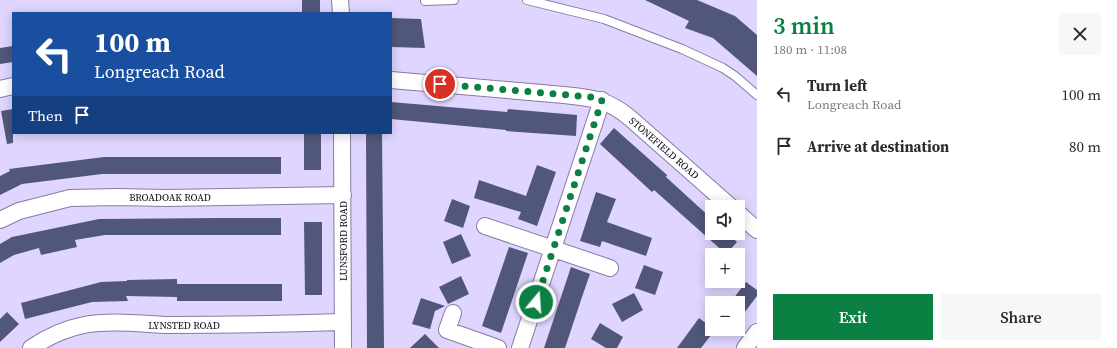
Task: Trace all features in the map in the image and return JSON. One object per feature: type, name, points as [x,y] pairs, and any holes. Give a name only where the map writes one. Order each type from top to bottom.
[{"type":"street","points":[[340,0],[341,12]]},
{"type":"street","points":[[392,80],[596,99],[553,248],[520,348]]},
{"type":"street","points":[[0,89],[12,86]]},
{"type":"street","name":"STONEFIELD ROAD","points":[[596,99],[610,104],[626,114],[723,200]]},
{"type":"street","name":"LUNSFORD ROAD","points":[[342,134],[343,348]]},
{"type":"street","name":"BROADOAK ROAD","points":[[0,220],[19,211],[70,198],[343,195]]},
{"type":"street","points":[[745,219],[757,230]]},
{"type":"street","points":[[485,226],[610,268]]},
{"type":"street","points":[[453,313],[447,330],[498,348]]},
{"type":"street","name":"LYNSTED ROAD","points":[[31,348],[44,339],[62,331],[92,324],[267,325],[343,322]]},
{"type":"street","points":[[745,348],[757,332]]},
{"type":"lane","points":[[425,0],[425,2],[454,0]]},
{"type":"lane","points":[[527,0],[604,19],[675,46],[723,68],[757,95]]},
{"type":"building","points":[[302,0],[320,0],[320,12],[302,12]]},
{"type":"building","points":[[645,0],[697,0],[735,16],[757,35],[757,76],[713,38],[685,28],[689,21]]},
{"type":"building","points":[[392,18],[421,19],[425,48],[392,47]]},
{"type":"building","points":[[12,46],[12,62],[0,64],[0,48]]},
{"type":"building","points":[[392,102],[507,112],[508,109],[577,115],[576,136],[392,119]]},
{"type":"building","points":[[12,109],[13,143],[7,144],[1,111]]},
{"type":"building","points":[[614,128],[667,175],[666,177],[705,213],[705,235],[654,190],[652,192],[600,144]]},
{"type":"building","points":[[304,134],[321,134],[321,170],[304,170]]},
{"type":"building","points":[[366,134],[382,134],[384,348],[367,348]]},
{"type":"building","points":[[104,157],[281,157],[281,174],[102,174],[22,184],[0,195],[0,176],[10,171],[9,169]]},
{"type":"building","points":[[537,165],[556,172],[537,226],[518,219],[521,212],[474,198],[479,180],[526,196]]},
{"type":"building","points":[[596,192],[616,199],[607,222],[652,238],[646,256],[602,241],[600,247],[580,241]]},
{"type":"building","points":[[452,199],[470,206],[463,228],[444,221]]},
{"type":"building","points":[[281,218],[281,235],[105,235],[75,240],[77,247],[41,255],[39,248],[14,255],[0,263],[0,244],[12,237],[99,219]]},
{"type":"building","points":[[304,222],[322,222],[322,295],[305,295]]},
{"type":"building","points":[[461,234],[471,256],[452,264],[443,242]]},
{"type":"building","points":[[710,240],[735,240],[737,242],[732,248],[719,248]]},
{"type":"building","points":[[509,247],[528,253],[501,333],[482,326]]},
{"type":"building","points":[[644,265],[663,272],[655,295],[635,288]]},
{"type":"building","points":[[571,267],[590,274],[565,348],[544,348]]},
{"type":"building","points":[[461,276],[469,294],[448,304],[439,287]]},
{"type":"building","points":[[177,279],[177,284],[282,284],[282,301],[177,301],[177,297],[126,296],[128,301],[92,302],[25,319],[21,303],[101,282]]},
{"type":"building","points":[[746,282],[757,290],[757,296],[745,312],[745,296],[735,296],[741,288],[745,288]]},
{"type":"building","points":[[634,293],[643,310],[622,322],[612,304]]},
{"type":"building","points":[[421,298],[445,306],[435,311],[430,329],[412,324]]},
{"type":"building","points":[[7,312],[19,324],[0,342],[0,319]]},
{"type":"building","points":[[699,318],[705,322],[705,336],[710,336],[701,348],[677,348]]},
{"type":"building","points":[[600,323],[623,337],[617,348],[606,348],[591,339]]},
{"type":"building","points":[[425,334],[439,348],[410,348]]},
{"type":"route","points":[[440,84],[591,97],[602,100],[536,302]]}]
